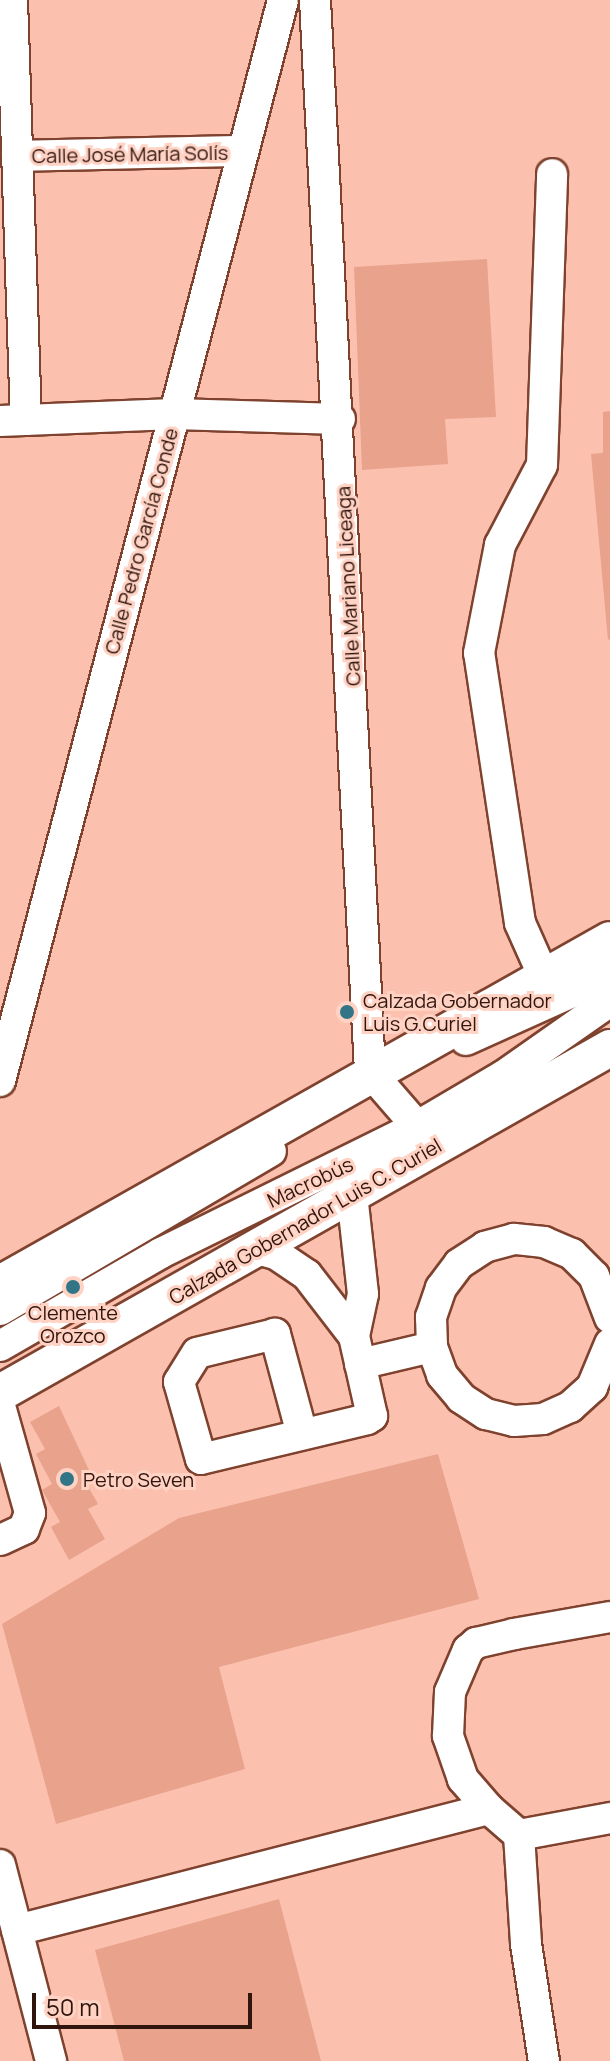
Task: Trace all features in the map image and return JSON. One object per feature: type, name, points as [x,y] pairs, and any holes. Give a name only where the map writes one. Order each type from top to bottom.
[{"type":"main road","points":[[0,1284],[377,1079],[610,940]]},
{"type":"main road","name":"Calzada Gobernador Luis C. Curiel","points":[[0,1393],[352,1194],[427,1136],[610,1048]]},
{"type":"street","points":[[12,0],[6,37],[17,156],[10,242],[13,420],[174,414],[340,419]]},
{"type":"street","name":"Calle Pedro García Conde","points":[[0,1081],[9,1014],[174,414],[283,0]]},
{"type":"street","name":"Calle Mariano Liceaga","points":[[315,0],[377,1079]]},
{"type":"street","name":"Calle José María Solís","points":[[17,156],[243,151]]},
{"type":"street","points":[[544,977],[520,923],[479,653],[500,545],[542,465],[552,174]]},
{"type":"street","name":"Macrobús","points":[[0,1310],[377,1079],[610,975]]},
{"type":"street","name":"Macrobús","points":[[0,1346],[161,1253],[427,1136],[503,1076],[610,1001]]},
{"type":"street","points":[[377,1079],[427,1136]]},
{"type":"street","points":[[302,1434],[275,1334],[193,1356],[179,1382],[199,1457],[302,1434],[372,1416],[357,1350],[363,1294],[352,1194]]},
{"type":"street","points":[[610,1318],[594,1276],[572,1254],[544,1242],[514,1239],[485,1247],[459,1264],[441,1288],[431,1317],[432,1347],[442,1375],[461,1398],[486,1414],[514,1421],[543,1419],[570,1407],[592,1387],[610,1344]]},
{"type":"street","points":[[257,1249],[276,1254],[307,1275],[357,1350]]},
{"type":"street","points":[[357,1350],[432,1347]]},
{"type":"street","points":[[0,1406],[30,1513],[24,1529],[0,1540]]},
{"type":"street","points":[[544,2061],[526,1944],[519,1835],[489,1809],[463,1779],[448,1736],[450,1692],[468,1650],[476,1643],[610,1617]]},
{"type":"street","points":[[17,1930],[489,1809]]},
{"type":"street","points":[[519,1835],[610,1818]]},
{"type":"street","points":[[0,1865],[51,2061]]},
{"type":"building","points":[[487,259],[496,417],[445,419],[448,464],[362,470],[354,267]]},
{"type":"building","points":[[610,411],[608,640],[591,454],[603,453],[603,412]]},
{"type":"building","name":"Petro Seven","points":[[59,1406],[89,1470],[81,1474],[98,1504],[88,1509],[105,1539],[69,1560],[51,1527],[60,1522],[42,1490],[52,1484],[36,1454],[45,1449],[30,1422]]},
{"type":"building","points":[[438,1454],[479,1599],[219,1667],[245,1769],[56,1824],[2,1624],[179,1518]]},
{"type":"building","points":[[279,1899],[321,2061],[124,2061],[95,1950]]},
{"type":"place","name":"Calzada Gobernador Luis G.Curiel","points":[[347,1012]]},
{"type":"place","name":"Clemente Orozco","points":[[73,1287]]},
{"type":"place","name":"Petro Seven","points":[[67,1479]]}]
